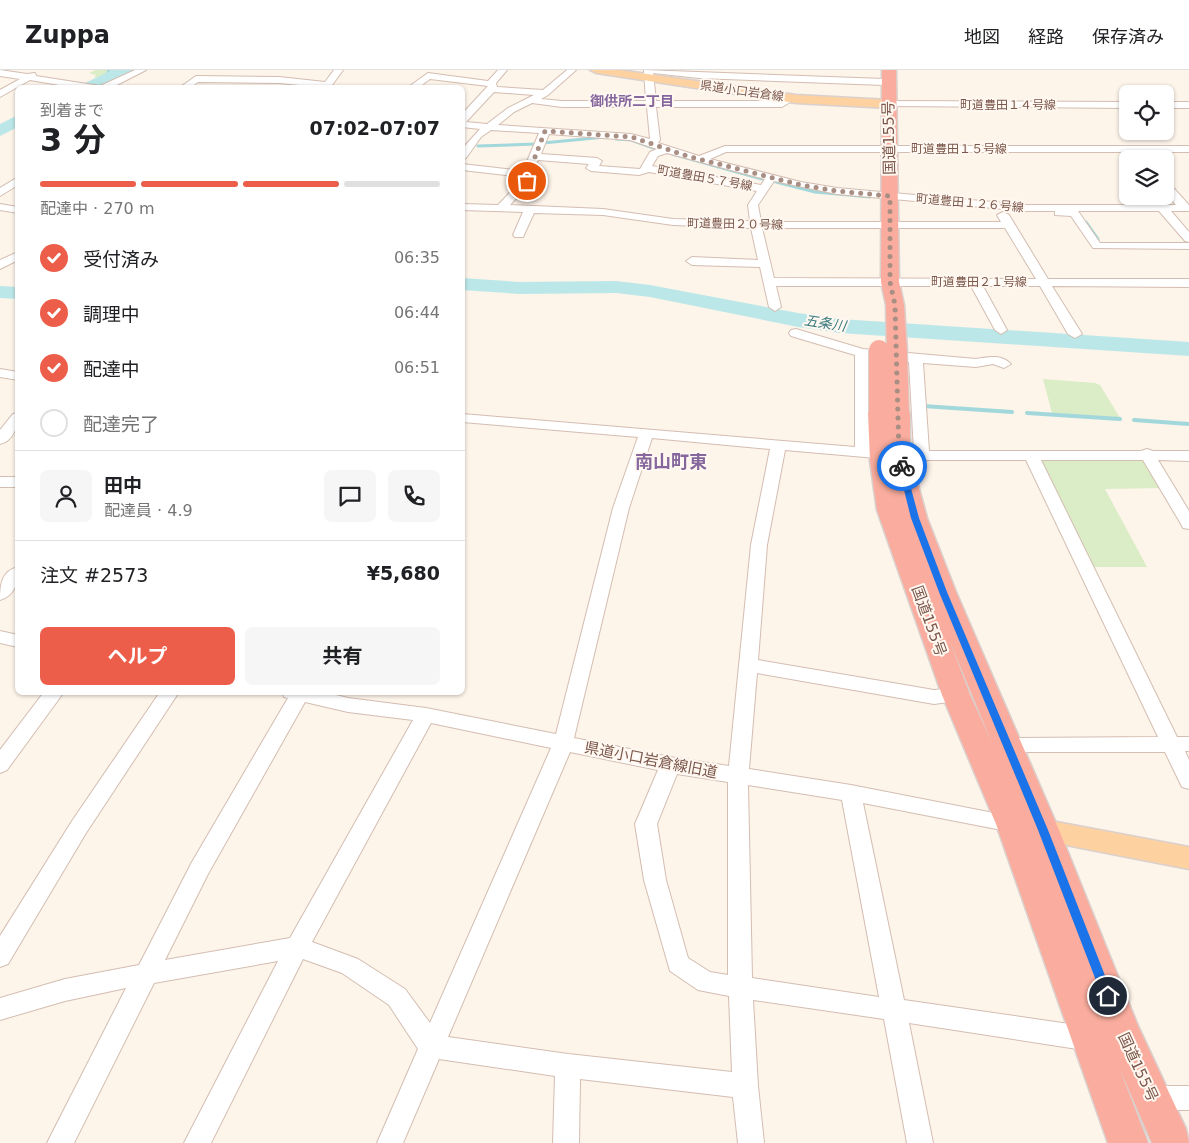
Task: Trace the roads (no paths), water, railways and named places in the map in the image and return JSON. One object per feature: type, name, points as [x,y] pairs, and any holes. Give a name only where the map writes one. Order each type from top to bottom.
[{"type":"highway","name":"国道155号","points":[[886,74],[885,282],[891,454],[943,592],[1008,746],[1028,827],[1090,1039],[1128,1143]]},
{"type":"highway","name":"国道155号","points":[[891,454],[882,480],[889,510],[956,695],[1028,827],[1172,1143]]},
{"type":"main road","name":"県道小口岩倉線","points":[[596,70],[649,72],[790,99],[887,104]]},
{"type":"main road","points":[[1028,827],[1189,858]]},
{"type":"street","points":[[0,94],[39,70]]},
{"type":"street","points":[[107,85],[142,70]]},
{"type":"street","points":[[327,85],[339,70]]},
{"type":"street","points":[[465,118],[503,70]]},
{"type":"street","points":[[465,152],[478,135],[488,127],[511,110],[545,93],[572,70]]},
{"type":"street","points":[[704,70],[722,73],[783,75]]},
{"type":"street","points":[[651,143],[654,140],[649,72],[699,75],[886,74]]},
{"type":"street","points":[[0,73],[88,85]]},
{"type":"street","points":[[415,85],[428,76],[545,93]]},
{"type":"street","points":[[187,85],[196,79],[279,80],[318,85]]},
{"type":"street","points":[[240,85],[246,80]]},
{"type":"street","points":[[531,100],[562,104],[782,104],[790,99]]},
{"type":"street","name":"町道豊田１４号線","points":[[887,104],[1119,105]]},
{"type":"street","points":[[1174,105],[1189,105]]},
{"type":"street","name":"町道豊田１２６号線","points":[[465,123],[488,127],[625,136],[700,159],[820,189],[1000,209],[1187,208]]},
{"type":"street","points":[[501,208],[527,181],[526,174],[545,131]]},
{"type":"street","points":[[645,168],[654,154],[667,149]]},
{"type":"street","name":"町道豊田１５号線","points":[[700,159],[725,149],[1188,150]]},
{"type":"street","name":"町道豊田５７号線","points":[[535,157],[597,162],[591,168],[600,170],[639,172],[644,171],[645,168],[764,189]]},
{"type":"street","points":[[465,167],[526,174]]},
{"type":"street","points":[[772,178],[753,205],[775,307]]},
{"type":"street","points":[[0,193],[15,182]]},
{"type":"street","points":[[1174,194],[1187,208]]},
{"type":"street","points":[[0,207],[15,210]]},
{"type":"street","name":"町道豊田２０号線","points":[[465,207],[625,214],[673,222],[756,226],[1009,225]]},
{"type":"street","points":[[1078,208],[1103,242],[1189,242]]},
{"type":"street","points":[[1162,208],[1189,242]]},
{"type":"street","points":[[519,235],[530,209]]},
{"type":"street","points":[[1000,209],[1075,334]]},
{"type":"street","points":[[1000,209],[1074,213],[1098,246],[1189,242]]},
{"type":"street","points":[[0,265],[15,257]]},
{"type":"street","points":[[692,261],[765,264]]},
{"type":"street","name":"町道豊田２１号線","points":[[769,282],[1189,283]]},
{"type":"street","points":[[975,282],[1001,330]]},
{"type":"street","points":[[796,333],[888,350],[976,363],[994,360],[1004,364]]},
{"type":"street","points":[[888,350],[969,355],[990,348]]},
{"type":"street","points":[[888,350],[891,454]]},
{"type":"street","points":[[888,350],[891,454]]},
{"type":"street","points":[[0,373],[15,376]]},
{"type":"street","points":[[465,418],[891,454],[1147,454],[1189,456]]},
{"type":"street","points":[[0,440],[15,421]]},
{"type":"street","points":[[390,1143],[563,744],[621,508],[646,434]]},
{"type":"street","points":[[751,1143],[745,1086],[740,987],[738,776],[759,545],[778,444]]},
{"type":"street","points":[[1147,454],[1189,524]]},
{"type":"street","points":[[1031,455],[1180,744],[1189,781]]},
{"type":"street","points":[[0,482],[15,482]]},
{"type":"street","points":[[0,594],[15,576]]},
{"type":"street","points":[[0,637],[15,640]]},
{"type":"street","points":[[749,665],[934,697],[956,695]]},
{"type":"street","points":[[0,766],[53,695]]},
{"type":"street","points":[[0,957],[80,827],[168,695]]},
{"type":"street","points":[[60,1143],[200,868],[297,695]]},
{"type":"street","name":"県道小口岩倉線旧道","points":[[306,695],[348,705],[426,716],[670,764],[850,793],[1028,827]]},
{"type":"street","points":[[197,1143],[297,947],[426,716]]},
{"type":"street","points":[[1008,746],[1180,744]]},
{"type":"street","points":[[670,764],[646,824],[655,880],[678,964],[706,982],[1090,1039]]},
{"type":"street","points":[[850,793],[895,1009],[920,1143]]},
{"type":"street","points":[[0,1009],[66,990],[297,947],[350,966],[397,997],[432,1046],[568,1066],[745,1086]]},
{"type":"street","points":[[566,1143],[568,1066]]},
{"type":"street","points":[[1153,1098],[1189,1098]]},
{"type":"waterway","name":"五条川","points":[[106,78],[109,70]]},
{"type":"waterway","name":"五条川","points":[[92,85],[124,70]]},
{"type":"waterway","name":"五条川","points":[[0,131],[15,122]]},
{"type":"waterway","points":[[543,143],[605,137]]},
{"type":"waterway","points":[[616,139],[631,140],[659,150]]},
{"type":"waterway","points":[[478,146],[536,144]]},
{"type":"waterway","points":[[672,154],[762,179]]},
{"type":"waterway","points":[[776,182],[815,192],[870,197]]},
{"type":"waterway","points":[[1086,222],[1098,239]]},
{"type":"waterway","name":"五条川","points":[[465,284],[520,288],[616,287],[650,291],[798,320],[840,326],[1189,349]]},
{"type":"waterway","name":"五条川","points":[[0,292],[15,293]]},
{"type":"waterway","points":[[923,406],[1012,412]]},
{"type":"waterway","points":[[1027,413],[1120,419]]},
{"type":"waterway","points":[[1134,420],[1189,424]]},
{"type":"district","name":"御供所二丁目","points":[[632,101]]},
{"type":"district","name":"南山町東","points":[[671,462]]}]
